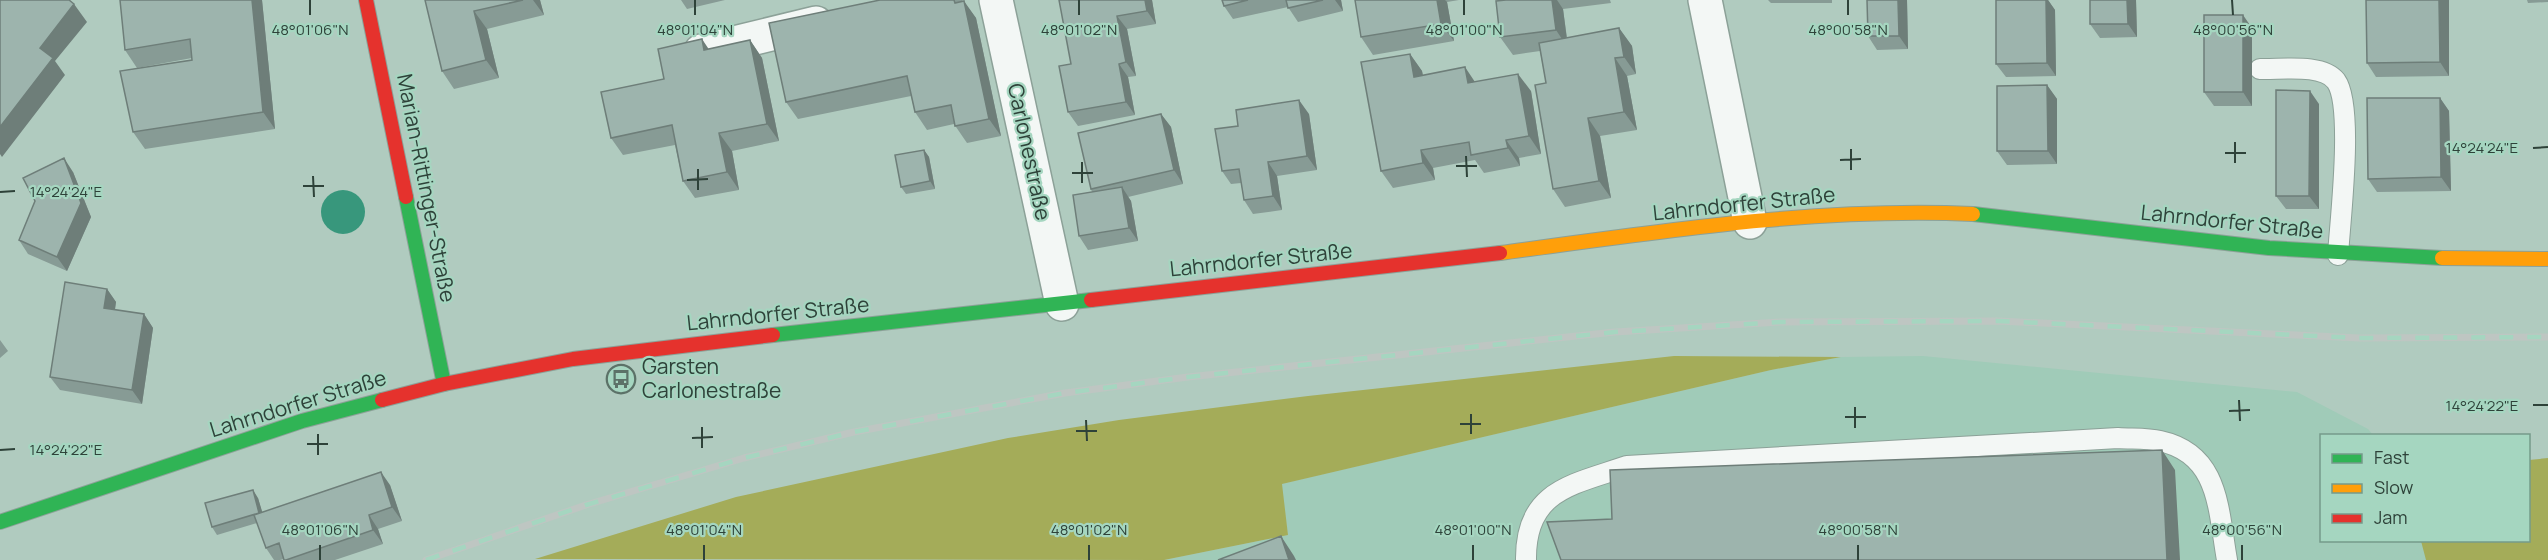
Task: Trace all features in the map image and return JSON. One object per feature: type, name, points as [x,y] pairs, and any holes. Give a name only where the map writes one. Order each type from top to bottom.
[{"type":"street","name":"Marian-Rittinger-Straße","points":[[366,0],[444,384]]},
{"type":"street","name":"Carlonestraße","points":[[996,0],[1062,304]]},
{"type":"street","points":[[1705,0],[1750,222]]},
{"type":"street","points":[[701,51],[846,16]]},
{"type":"street","name":"Lahrndorfer Straße","points":[[0,522],[302,421],[444,384],[573,359],[1062,304],[1750,222],[1883,212],[1939,212],[2046,221],[2338,255],[2428,259],[2548,259]]},
{"type":"lane","points":[[2260,69],[2319,71],[2335,81],[2344,103],[2343,191],[2338,255]]},
{"type":"lane","points":[[1526,560],[1526,542],[1531,520],[1549,497],[1627,466],[2118,438],[2160,441],[2186,450],[2201,462],[2214,486],[2227,560]]},
{"type":"shaded area","points":[[343,190],[352,191],[359,196],[364,203],[364,221],[359,228],[352,233],[343,234],[334,233],[327,228],[322,221],[321,212],[322,203],[327,196],[334,191]]},
{"type":"shaded area","points":[[1674,356],[1841,357],[1771,370],[1282,484],[1288,535],[1164,560],[535,559],[736,497],[1008,438],[1119,420],[1308,396]]},
{"type":"shaded area","points":[[1923,356],[2297,392],[2368,429],[2372,434],[2320,434],[2320,542],[2445,542],[2447,560],[1164,560],[1288,535],[1281,484],[1771,370],[1841,357]]},
{"type":"shaded area","points":[[2548,458],[2548,560],[2426,560],[2421,542],[2530,542],[2530,460]]},
{"type":"building","points":[[0,0],[69,0],[74,4],[40,48],[53,58],[0,127]]},
{"type":"building","points":[[120,0],[252,0],[263,112],[133,132],[120,71],[192,60],[190,39],[125,50]]},
{"type":"building","points":[[425,0],[523,0],[474,11],[486,60],[442,71]]},
{"type":"building","points":[[880,0],[954,0],[955,3],[964,1],[989,119],[955,126],[951,105],[915,112],[907,76],[786,102],[769,23]]},
{"type":"building","points":[[1059,0],[1145,0],[1147,11],[1117,16],[1126,62],[1119,64],[1126,102],[1068,112],[1059,66],[1071,64]]},
{"type":"building","points":[[1222,0],[1248,0],[1224,6]]},
{"type":"building","points":[[1286,0],[1323,0],[1288,8]]},
{"type":"building","points":[[1355,0],[1437,0],[1441,24],[1361,37]]},
{"type":"building","points":[[1552,0],[1556,30],[1500,37],[1496,1]]},
{"type":"building","points":[[1867,0],[1898,0],[1899,36],[1868,36]]},
{"type":"building","points":[[1996,0],[2046,0],[2047,63],[1996,64]]},
{"type":"building","points":[[2090,0],[2127,0],[2128,24],[2090,24]]},
{"type":"building","points":[[2366,0],[2439,0],[2440,62],[2367,63]]},
{"type":"building","points":[[2204,15],[2243,15],[2243,92],[2204,92]]},
{"type":"building","points":[[1619,28],[1624,57],[1615,58],[1624,112],[1588,118],[1599,181],[1553,189],[1535,85],[1546,83],[1539,43]]},
{"type":"building","points":[[702,39],[704,50],[750,40],[767,124],[719,133],[727,172],[683,181],[672,125],[611,138],[601,92],[664,79],[658,49]]},
{"type":"building","points":[[1410,54],[1414,77],[1465,67],[1468,83],[1518,74],[1529,136],[1506,140],[1508,148],[1471,155],[1469,142],[1421,150],[1423,163],[1381,171],[1361,62]]},
{"type":"building","points":[[2047,85],[2048,151],[1997,151],[1997,86]]},
{"type":"building","points":[[2276,90],[2310,91],[2309,196],[2276,196]]},
{"type":"building","points":[[2367,98],[2440,98],[2441,177],[2368,179]]},
{"type":"building","points":[[1299,100],[1307,156],[1268,162],[1273,196],[1244,200],[1239,169],[1222,171],[1215,129],[1238,126],[1236,110]]},
{"type":"building","points":[[1161,114],[1174,170],[1091,189],[1078,133]]},
{"type":"building","points":[[924,150],[930,181],[901,187],[895,155]]},
{"type":"building","points":[[64,158],[81,203],[57,257],[19,240],[35,201],[23,178]]},
{"type":"building","points":[[1122,187],[1129,228],[1079,236],[1073,195]]},
{"type":"building","points":[[65,282],[107,289],[104,308],[144,314],[132,390],[50,377]]},
{"type":"building","points":[[2162,450],[2167,560],[1561,560],[1547,522],[1612,519],[1610,470]]},
{"type":"building","points":[[381,472],[392,507],[369,515],[373,530],[286,560],[284,560],[279,543],[266,548],[254,515]]},
{"type":"building","points":[[253,490],[259,513],[212,527],[205,503]]},
{"type":"building","points":[[1281,536],[1289,560],[1218,560]]},
{"type":"railway","points":[[426,560],[586,505],[744,458],[854,432],[1065,393],[1188,377],[1615,332],[1781,322],[1998,321],[2359,338],[2548,337]]},
{"type":"traffic: fast","points":[[406,197],[444,384]]},
{"type":"traffic: fast","points":[[1973,214],[2269,248],[2442,258]]},
{"type":"traffic: fast","points":[[773,335],[1091,300]]},
{"type":"traffic: fast","points":[[0,522],[302,421],[382,400]]},
{"type":"traffic: slow","points":[[1500,253],[1677,230],[1795,218],[1854,214],[1973,214]]},
{"type":"traffic: slow","points":[[2442,258],[2548,259]]},
{"type":"traffic: jam","points":[[366,0],[406,197]]},
{"type":"traffic: jam","points":[[1091,300],[1500,253]]},
{"type":"traffic: jam","points":[[382,400],[444,384],[573,359],[773,335]]},
{"type":"place","name":"Garsten Carlonestraße","points":[[621,379]]}]
